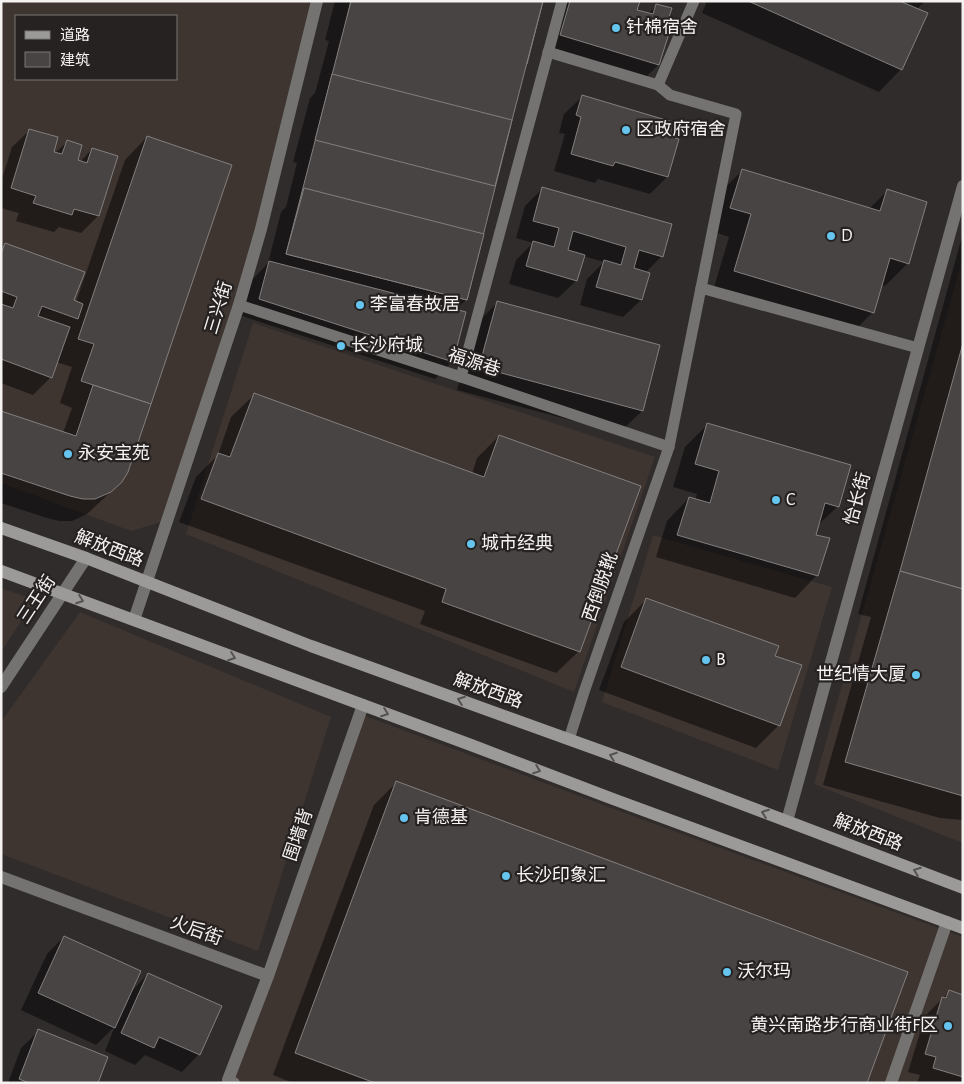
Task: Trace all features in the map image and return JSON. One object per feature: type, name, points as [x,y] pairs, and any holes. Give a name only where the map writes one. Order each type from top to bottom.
[{"type":"main road","name":"解放西路","points":[[1,528],[86,558],[311,646],[569,739],[959,885]]},
{"type":"main road","points":[[1,571],[963,928]]},
{"type":"street","name":"三兴街","points":[[134,620],[239,305],[261,229],[317,1]]},
{"type":"street","name":"怡长街","points":[[787,821],[963,186]]},
{"type":"street","name":"三王街","points":[[1,687],[86,558]]},
{"type":"street","name":"围墙背","points":[[268,976],[363,705]]},
{"type":"street","name":"火后街","points":[[1,877],[268,976]]},
{"type":"street","points":[[891,1083],[947,922]]},
{"type":"street","points":[[234,1083],[228,1080],[268,976]]},
{"type":"lane","points":[[461,377],[562,1]]},
{"type":"lane","points":[[548,52],[658,85],[694,1]]},
{"type":"lane","name":"西倒脱靴","points":[[569,739],[669,447],[736,114],[670,95],[658,85]]},
{"type":"lane","points":[[701,288],[918,348]]},
{"type":"lane","name":"福源巷","points":[[239,305],[669,447]]},
{"type":"shaded area","points":[[1,1],[317,1],[261,229],[168,520],[131,531],[1,483]]},
{"type":"shaded area","points":[[963,257],[963,843],[814,784]]},
{"type":"shaded area","points":[[253,323],[655,457],[574,692],[186,534]]},
{"type":"shaded area","points":[[653,535],[832,587],[778,770],[602,702]]},
{"type":"shaded area","points":[[1,588],[35,600],[1,652]]},
{"type":"shaded area","points":[[80,612],[331,717],[258,951],[1,854],[1,722]]},
{"type":"shaded area","name":"长沙印象汇","points":[[360,714],[963,937],[963,1083],[204,1083],[228,1080]]},
{"type":"building","points":[[351,1],[543,1],[527,64],[347,18]]},
{"type":"building","points":[[351,1],[543,1],[467,300],[286,254]]},
{"type":"building","name":"针棉宿舍","points":[[570,1],[640,1],[637,10],[653,14],[656,4],[672,8],[668,20],[673,21],[659,65],[560,35]]},
{"type":"building","points":[[748,1],[903,1],[928,13],[902,70]]},
{"type":"building","points":[[332,74],[512,120],[495,186],[315,140]]},
{"type":"building","name":"区政府宿舍","points":[[582,95],[676,123],[672,137],[679,139],[668,177],[615,162],[613,166],[571,154],[581,117],[576,115]]},
{"type":"building","points":[[29,129],[58,137],[54,152],[62,154],[67,140],[82,145],[78,160],[87,163],[92,148],[118,156],[99,216],[74,209],[72,215],[33,203],[36,196],[11,188]]},
{"type":"building","points":[[147,136],[232,165],[151,404],[81,381],[94,344],[78,339]]},
{"type":"building","name":"D","points":[[742,169],[880,211],[887,189],[927,202],[909,264],[890,258],[874,313],[734,271],[751,214],[730,208]]},
{"type":"building","points":[[542,187],[672,224],[663,257],[639,250],[634,268],[650,273],[642,300],[596,287],[604,260],[621,265],[626,247],[573,231],[568,250],[585,255],[577,281],[526,266],[533,241],[554,247],[559,228],[533,221]]},
{"type":"building","points":[[304,188],[484,234],[467,300],[286,254]]},
{"type":"building","points":[[5,243],[85,272],[74,300],[83,304],[78,319],[42,306],[38,316],[70,327],[52,378],[1,359],[1,304],[13,308],[17,297],[1,291],[1,254]]},
{"type":"building","name":"李富春故居","points":[[269,261],[466,312],[453,362],[259,299]]},
{"type":"building","points":[[497,301],[660,345],[643,411],[479,367]]},
{"type":"building","points":[[963,343],[963,589],[900,571]]},
{"type":"building","name":"永安宝苑","points":[[93,385],[151,404],[128,472],[122,482],[111,492],[95,499],[83,499],[1,473],[1,411],[76,436]]},
{"type":"building","name":"城市经典","points":[[254,393],[484,477],[499,435],[641,486],[580,652],[442,602],[446,589],[201,499],[218,453],[230,457]]},
{"type":"building","name":"C","points":[[707,423],[851,465],[839,507],[825,503],[816,535],[830,538],[818,576],[677,535],[689,497],[710,503],[719,471],[695,464]]},
{"type":"building","name":"世纪情大厦","points":[[900,571],[963,589],[963,796],[845,762]]},
{"type":"building","name":"B","points":[[646,598],[779,646],[775,656],[802,665],[780,726],[621,667]]},
{"type":"building","name":"长沙印象汇","points":[[396,781],[908,972],[867,1083],[375,1083],[295,1053]]},
{"type":"building","points":[[64,936],[141,971],[115,1028],[38,993]]},
{"type":"building","points":[[148,973],[222,1006],[200,1055],[159,1037],[154,1048],[121,1033]]},
{"type":"building","name":"黄兴南路步行商业街F区","points":[[949,990],[963,995],[963,1077],[933,1068],[936,1057],[925,1054],[942,997],[946,998]]},
{"type":"building","points":[[38,1029],[108,1057],[98,1083],[29,1083],[19,1079]]},
{"type":"place","name":"针棉宿舍","points":[[616,28]]},
{"type":"place","name":"区政府宿舍","points":[[626,130]]},
{"type":"place","name":"D","points":[[831,236]]},
{"type":"place","name":"李富春故居","points":[[360,305]]},
{"type":"place","name":"长沙府城","points":[[341,346]]},
{"type":"place","name":"永安宝苑","points":[[68,454]]},
{"type":"place","name":"C","points":[[776,500]]},
{"type":"place","name":"城市经典","points":[[471,544]]},
{"type":"place","name":"B","points":[[706,660]]},
{"type":"place","name":"世纪情大厦","points":[[916,675]]},
{"type":"place","name":"肯德基","points":[[404,818]]},
{"type":"place","name":"长沙印象汇","points":[[506,876]]},
{"type":"place","name":"沃尔玛","points":[[727,972]]},
{"type":"place","name":"黄兴南路步行商业街F区","points":[[948,1026]]}]
